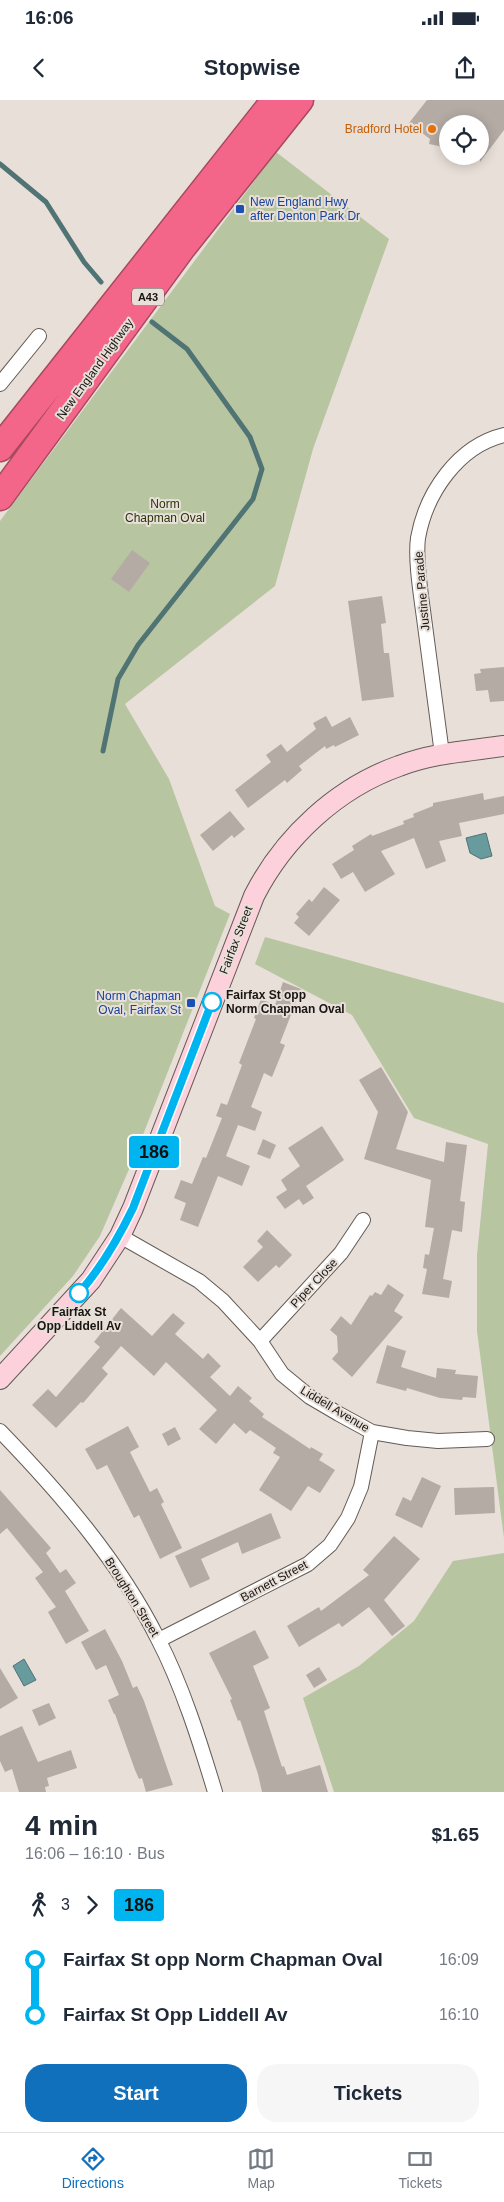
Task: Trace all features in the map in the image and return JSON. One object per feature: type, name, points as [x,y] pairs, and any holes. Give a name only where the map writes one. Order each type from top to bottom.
[{"type":"highway","name":"New England Highway","points":[[0,448],[275,100]]},
{"type":"highway","name":"New England Highway","points":[[1,496],[182,248],[300,100]]},
{"type":"street","points":[[0,384],[39,336]]},
{"type":"street","name":"Justine Parade","points":[[442,754],[420,583],[418,539],[429,501],[461,457],[490,438],[504,435]]},
{"type":"street","name":"Fairfax Street","points":[[0,1378],[91,1280],[120,1236],[254,896],[264,875],[293,837],[336,800],[356,786],[399,766],[442,754],[504,746]]},
{"type":"street","name":"Piper Close","points":[[260,1342],[341,1253],[363,1220]]},
{"type":"street","name":"Liddell Avenue","points":[[120,1236],[199,1281],[223,1301],[260,1342],[282,1374],[310,1397],[372,1432],[438,1441],[487,1439]]},
{"type":"street","name":"Broughton Street","points":[[0,1431],[34,1466],[93,1536],[142,1609],[159,1640],[199,1739],[215,1792]]},
{"type":"street","name":"Barnett Street","points":[[159,1640],[308,1564],[330,1545],[348,1518],[361,1487],[372,1432]]},
{"type":"green space","name":"Norm Chapman Oval","points":[[276,152],[389,239],[313,449],[275,586],[125,704],[169,779],[215,906],[230,914],[133,1160],[100,1236],[73,1276],[0,1356],[0,521]]},
{"type":"green space","points":[[265,937],[504,1003],[504,1538],[477,1331],[477,1255],[488,1144],[414,1118],[352,1015],[255,964]]},
{"type":"green space","points":[[504,1553],[504,1792],[334,1792],[303,1698],[359,1666],[414,1621],[453,1561]]},
{"type":"water","points":[[486,833],[492,856],[481,859],[470,853],[466,838]]},
{"type":"water","points":[[24,1659],[36,1680],[24,1686],[13,1666]]},
{"type":"building","name":"Bradford Hotel","points":[[427,100],[504,100],[504,130],[489,150],[489,115],[439,115],[439,146],[429,144],[430,139],[409,123]]},
{"type":"building","points":[[132,550],[150,563],[129,592],[111,579]]},
{"type":"building","points":[[382,596],[386,623],[381,624],[384,653],[389,653],[394,697],[362,701],[348,601]]},
{"type":"building","points":[[504,667],[504,701],[490,702],[488,690],[476,691],[474,674],[481,673],[480,669]]},
{"type":"building","points":[[326,716],[332,727],[350,717],[359,735],[335,747],[334,745],[326,749],[325,746],[299,766],[302,770],[287,783],[285,780],[248,808],[235,790],[271,762],[266,755],[281,744],[287,752],[316,729],[313,723]]},
{"type":"building","points":[[483,793],[484,800],[504,796],[504,814],[459,823],[462,836],[439,841],[446,861],[426,869],[414,838],[381,851],[395,874],[365,892],[353,872],[341,879],[332,864],[354,850],[352,846],[371,834],[372,836],[404,824],[403,821],[414,817],[413,814],[433,806],[433,803]]},
{"type":"building","points":[[230,811],[245,829],[234,838],[232,835],[213,851],[200,835]]},
{"type":"building","points":[[324,887],[340,900],[309,936],[294,923],[299,917],[296,914],[309,899],[312,902]]},
{"type":"building","points":[[283,982],[301,989],[280,1043],[285,1045],[272,1077],[264,1073],[251,1107],[262,1112],[255,1131],[238,1125],[226,1156],[250,1166],[242,1186],[218,1176],[198,1227],[180,1220],[186,1203],[174,1198],[181,1180],[192,1184],[203,1157],[206,1158],[222,1118],[216,1116],[221,1103],[227,1105],[242,1065],[239,1063],[256,1019],[254,1018],[261,999],[275,1005]]},
{"type":"building","points":[[381,1067],[408,1112],[396,1149],[444,1162],[446,1142],[467,1145],[460,1201],[465,1202],[462,1232],[452,1230],[443,1279],[452,1281],[449,1298],[422,1294],[427,1269],[423,1268],[425,1254],[429,1255],[434,1228],[425,1227],[431,1180],[364,1159],[378,1112],[359,1080]]},
{"type":"building","points":[[322,1126],[344,1160],[306,1186],[314,1198],[303,1205],[299,1199],[285,1209],[276,1197],[287,1190],[281,1180],[300,1166],[288,1148]]},
{"type":"building","points":[[263,1139],[276,1145],[270,1159],[257,1154]]},
{"type":"building","points":[[267,1230],[292,1255],[279,1268],[276,1265],[258,1282],[243,1267],[263,1247],[257,1241]]},
{"type":"building","points":[[388,1284],[404,1295],[394,1311],[403,1317],[352,1377],[332,1359],[338,1352],[337,1336],[330,1330],[341,1316],[351,1325],[370,1295],[372,1296],[375,1292],[381,1295]]},
{"type":"building","points":[[121,1308],[152,1336],[173,1313],[185,1323],[175,1334],[203,1359],[208,1353],[221,1366],[210,1377],[230,1396],[238,1386],[252,1398],[249,1401],[264,1414],[262,1417],[310,1449],[311,1447],[323,1454],[319,1460],[335,1470],[320,1493],[308,1486],[291,1511],[259,1490],[280,1457],[273,1453],[276,1448],[250,1430],[246,1434],[234,1423],[216,1444],[199,1429],[217,1410],[166,1362],[154,1376],[121,1346],[102,1368],[108,1374],[83,1403],[81,1402],[56,1428],[32,1405],[48,1389],[56,1397],[100,1347],[94,1342]]},
{"type":"building","points":[[387,1345],[406,1351],[401,1367],[436,1378],[437,1368],[456,1370],[455,1374],[478,1376],[476,1398],[463,1397],[462,1400],[440,1398],[407,1388],[406,1391],[376,1383]]},
{"type":"building","points":[[128,1426],[139,1447],[130,1452],[150,1492],[157,1488],[164,1502],[161,1504],[182,1548],[160,1559],[139,1515],[134,1518],[107,1465],[97,1470],[85,1449]]},
{"type":"building","points":[[175,1427],[181,1439],[168,1446],[162,1434]]},
{"type":"building","points":[[422,1477],[441,1486],[422,1528],[395,1515],[403,1497],[411,1501]]},
{"type":"building","points":[[494,1487],[495,1513],[455,1515],[454,1488]]},
{"type":"building","points":[[0,1490],[51,1548],[46,1553],[60,1573],[66,1569],[76,1583],[65,1591],[89,1631],[66,1644],[48,1612],[56,1607],[35,1578],[43,1572],[7,1528],[0,1534]]},
{"type":"building","points":[[271,1513],[281,1538],[242,1554],[238,1542],[201,1559],[210,1579],[190,1588],[175,1556]]},
{"type":"building","points":[[394,1536],[420,1559],[384,1600],[405,1626],[392,1636],[369,1607],[342,1627],[339,1623],[299,1647],[287,1626],[319,1607],[321,1611],[369,1575],[363,1570]]},
{"type":"building","points":[[105,1629],[122,1661],[133,1688],[137,1686],[144,1701],[173,1785],[146,1792],[142,1778],[139,1779],[135,1770],[108,1700],[119,1695],[106,1665],[96,1670],[81,1642]]},
{"type":"building","points":[[255,1630],[269,1658],[253,1666],[270,1708],[264,1711],[282,1767],[284,1766],[287,1775],[320,1765],[328,1792],[262,1792],[240,1720],[238,1721],[230,1700],[232,1699],[209,1653]]},
{"type":"building","points":[[319,1667],[327,1680],[314,1688],[306,1675]]},
{"type":"building","points":[[0,1668],[18,1698],[0,1709]]},
{"type":"building","points":[[49,1703],[56,1718],[39,1726],[32,1710]]},
{"type":"building","points":[[22,1726],[38,1762],[71,1750],[77,1768],[47,1778],[49,1786],[45,1787],[46,1792],[19,1792],[12,1769],[5,1772],[0,1761],[0,1736]]},
{"type":"waterway","points":[[0,164],[46,202],[84,262],[101,282]]},
{"type":"waterway","points":[[103,751],[118,679],[138,645],[253,499],[262,469],[250,437],[187,349],[152,322]]},
{"type":"bus line","name":"186","points":[[79,1293],[107,1258],[133,1208],[212,1002]]},
{"type":"place","name":"Bradford Hotel","points":[[432,129]]},
{"type":"place","name":"New England Hwy after Denton Park Dr","points":[[240,209]]},
{"type":"place","name":"Fairfax St opp Norm Chapman Oval","points":[[212,1002]]},
{"type":"place","name":"Norm Chapman Oval, Fairfax St","points":[[191,1003]]},
{"type":"place","name":"Fairfax St Opp Liddell Av","points":[[79,1293]]}]
